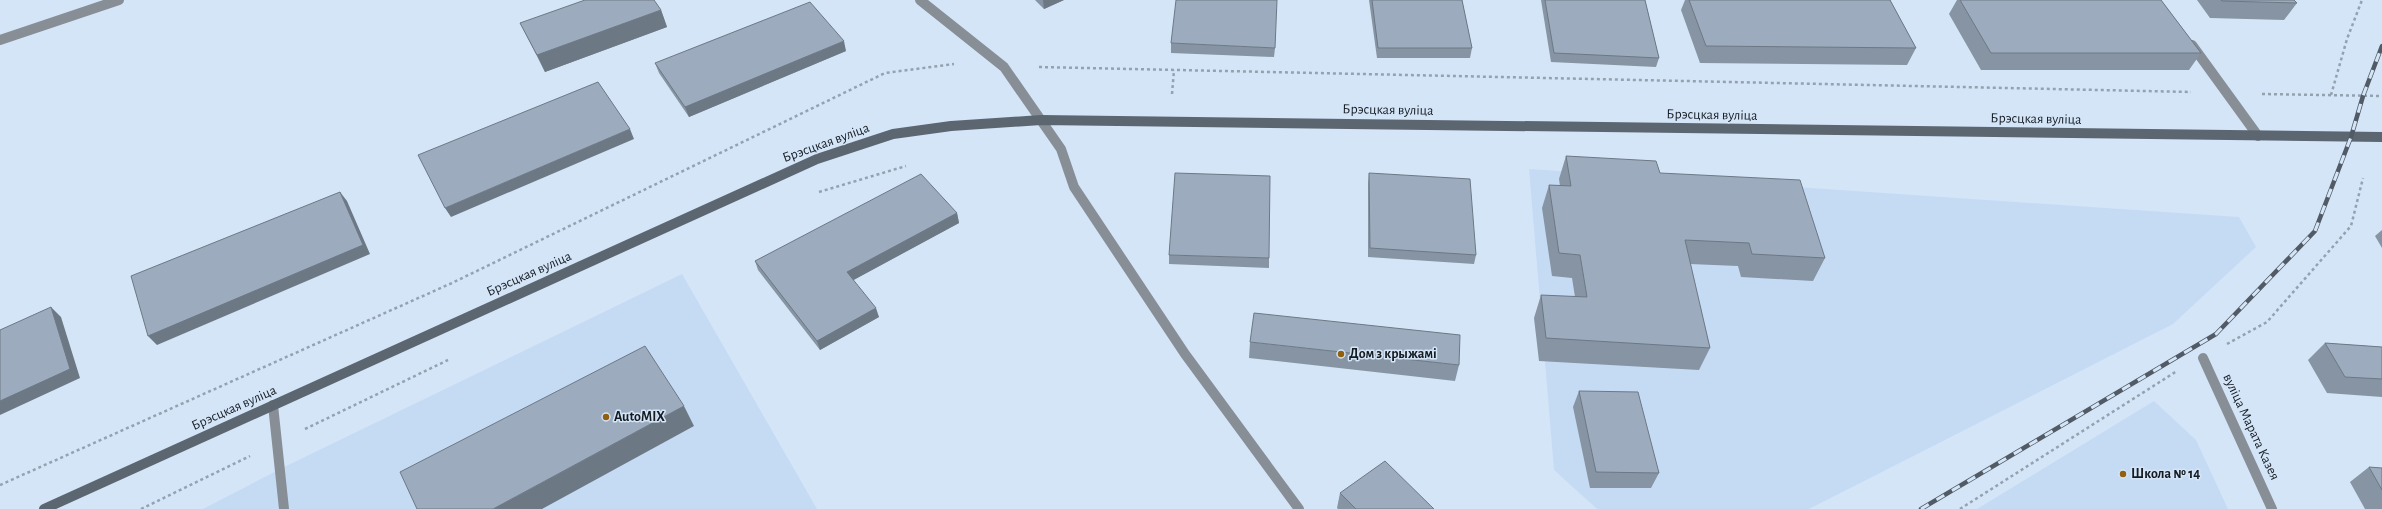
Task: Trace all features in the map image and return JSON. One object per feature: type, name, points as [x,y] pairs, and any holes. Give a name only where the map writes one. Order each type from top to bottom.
[{"type":"main road","name":"Брэсцкая вуліца","points":[[44,509],[817,159],[893,134],[951,126],[1041,120],[2382,138]]},
{"type":"street","points":[[0,40],[119,0]]},
{"type":"street","points":[[920,0],[1004,67],[1061,149],[1074,187],[1185,354],[1299,509]]},
{"type":"street","points":[[2186,37],[2258,136]]},
{"type":"street","name":"вуліца Марата Казея","points":[[2203,358],[2220,401],[2272,509]]},
{"type":"street","points":[[273,405],[284,509]]},
{"type":"path","points":[[2331,95],[2347,39],[2362,0]]},
{"type":"path","points":[[0,485],[452,283],[885,73],[955,64],[1004,67],[2382,96]]},
{"type":"path","points":[[817,192],[906,166]]},
{"type":"path","points":[[141,509],[449,359]]},
{"type":"shaded area","points":[[1529,169],[2239,217],[2256,247],[2173,324],[1809,509],[1597,509],[1554,470]]},
{"type":"shaded area","points":[[682,274],[817,509],[203,509],[280,469]]},
{"type":"shaded area","name":"Школа № 14","points":[[2154,401],[2196,440],[2228,509],[1977,509]]},
{"type":"building","points":[[585,0],[654,0],[661,10],[537,55],[520,23]]},
{"type":"building","points":[[1176,0],[1277,0],[1275,48],[1171,43]]},
{"type":"building","points":[[1372,0],[1462,0],[1472,48],[1378,48]]},
{"type":"building","points":[[1545,0],[1645,0],[1659,58],[1554,53]]},
{"type":"building","points":[[1689,0],[1890,0],[1916,48],[1706,46]]},
{"type":"building","points":[[1960,0],[2161,0],[2201,53],[1991,53]]},
{"type":"building","points":[[2221,0],[2294,0],[2297,3],[2222,1]]},
{"type":"building","points":[[810,2],[844,41],[685,107],[655,63]]},
{"type":"building","points":[[598,82],[630,129],[445,208],[418,155]]},
{"type":"building","points":[[1566,156],[1656,161],[1660,173],[1800,180],[1825,258],[1752,254],[1749,243],[1685,240],[1710,348],[1546,338],[1541,295],[1587,297],[1580,255],[1559,253],[1549,185],[1571,186]]},
{"type":"building","points":[[1175,173],[1270,176],[1269,258],[1169,255]]},
{"type":"building","points":[[1369,173],[1470,179],[1476,255],[1370,248]]},
{"type":"building","points":[[921,174],[957,213],[847,272],[876,308],[817,341],[755,261]]},
{"type":"building","points":[[340,192],[363,245],[148,336],[131,276]]},
{"type":"building","points":[[51,307],[70,369],[0,401],[0,330]]},
{"type":"building","points":[[1254,313],[1460,335],[1459,365],[1250,342]]},
{"type":"building","points":[[2325,343],[2382,347],[2382,379],[2345,377]]},
{"type":"building","points":[[645,346],[684,406],[493,509],[417,509],[400,472]]},
{"type":"building","points":[[1579,391],[1638,392],[1659,473],[1596,472]]},
{"type":"building","points":[[1385,461],[1434,509],[1356,509],[1340,493]]},
{"type":"building","points":[[2369,467],[2382,468],[2382,490]]},
{"type":"railway","points":[[1921,509],[2216,334],[2315,231],[2351,137],[2363,96],[2382,46]]},
{"type":"place","name":"Дом з крыжамі","points":[[1341,354]]},
{"type":"place","name":"AutoMIX","points":[[606,417]]},
{"type":"place","name":"Школа № 14","points":[[2123,474]]}]
